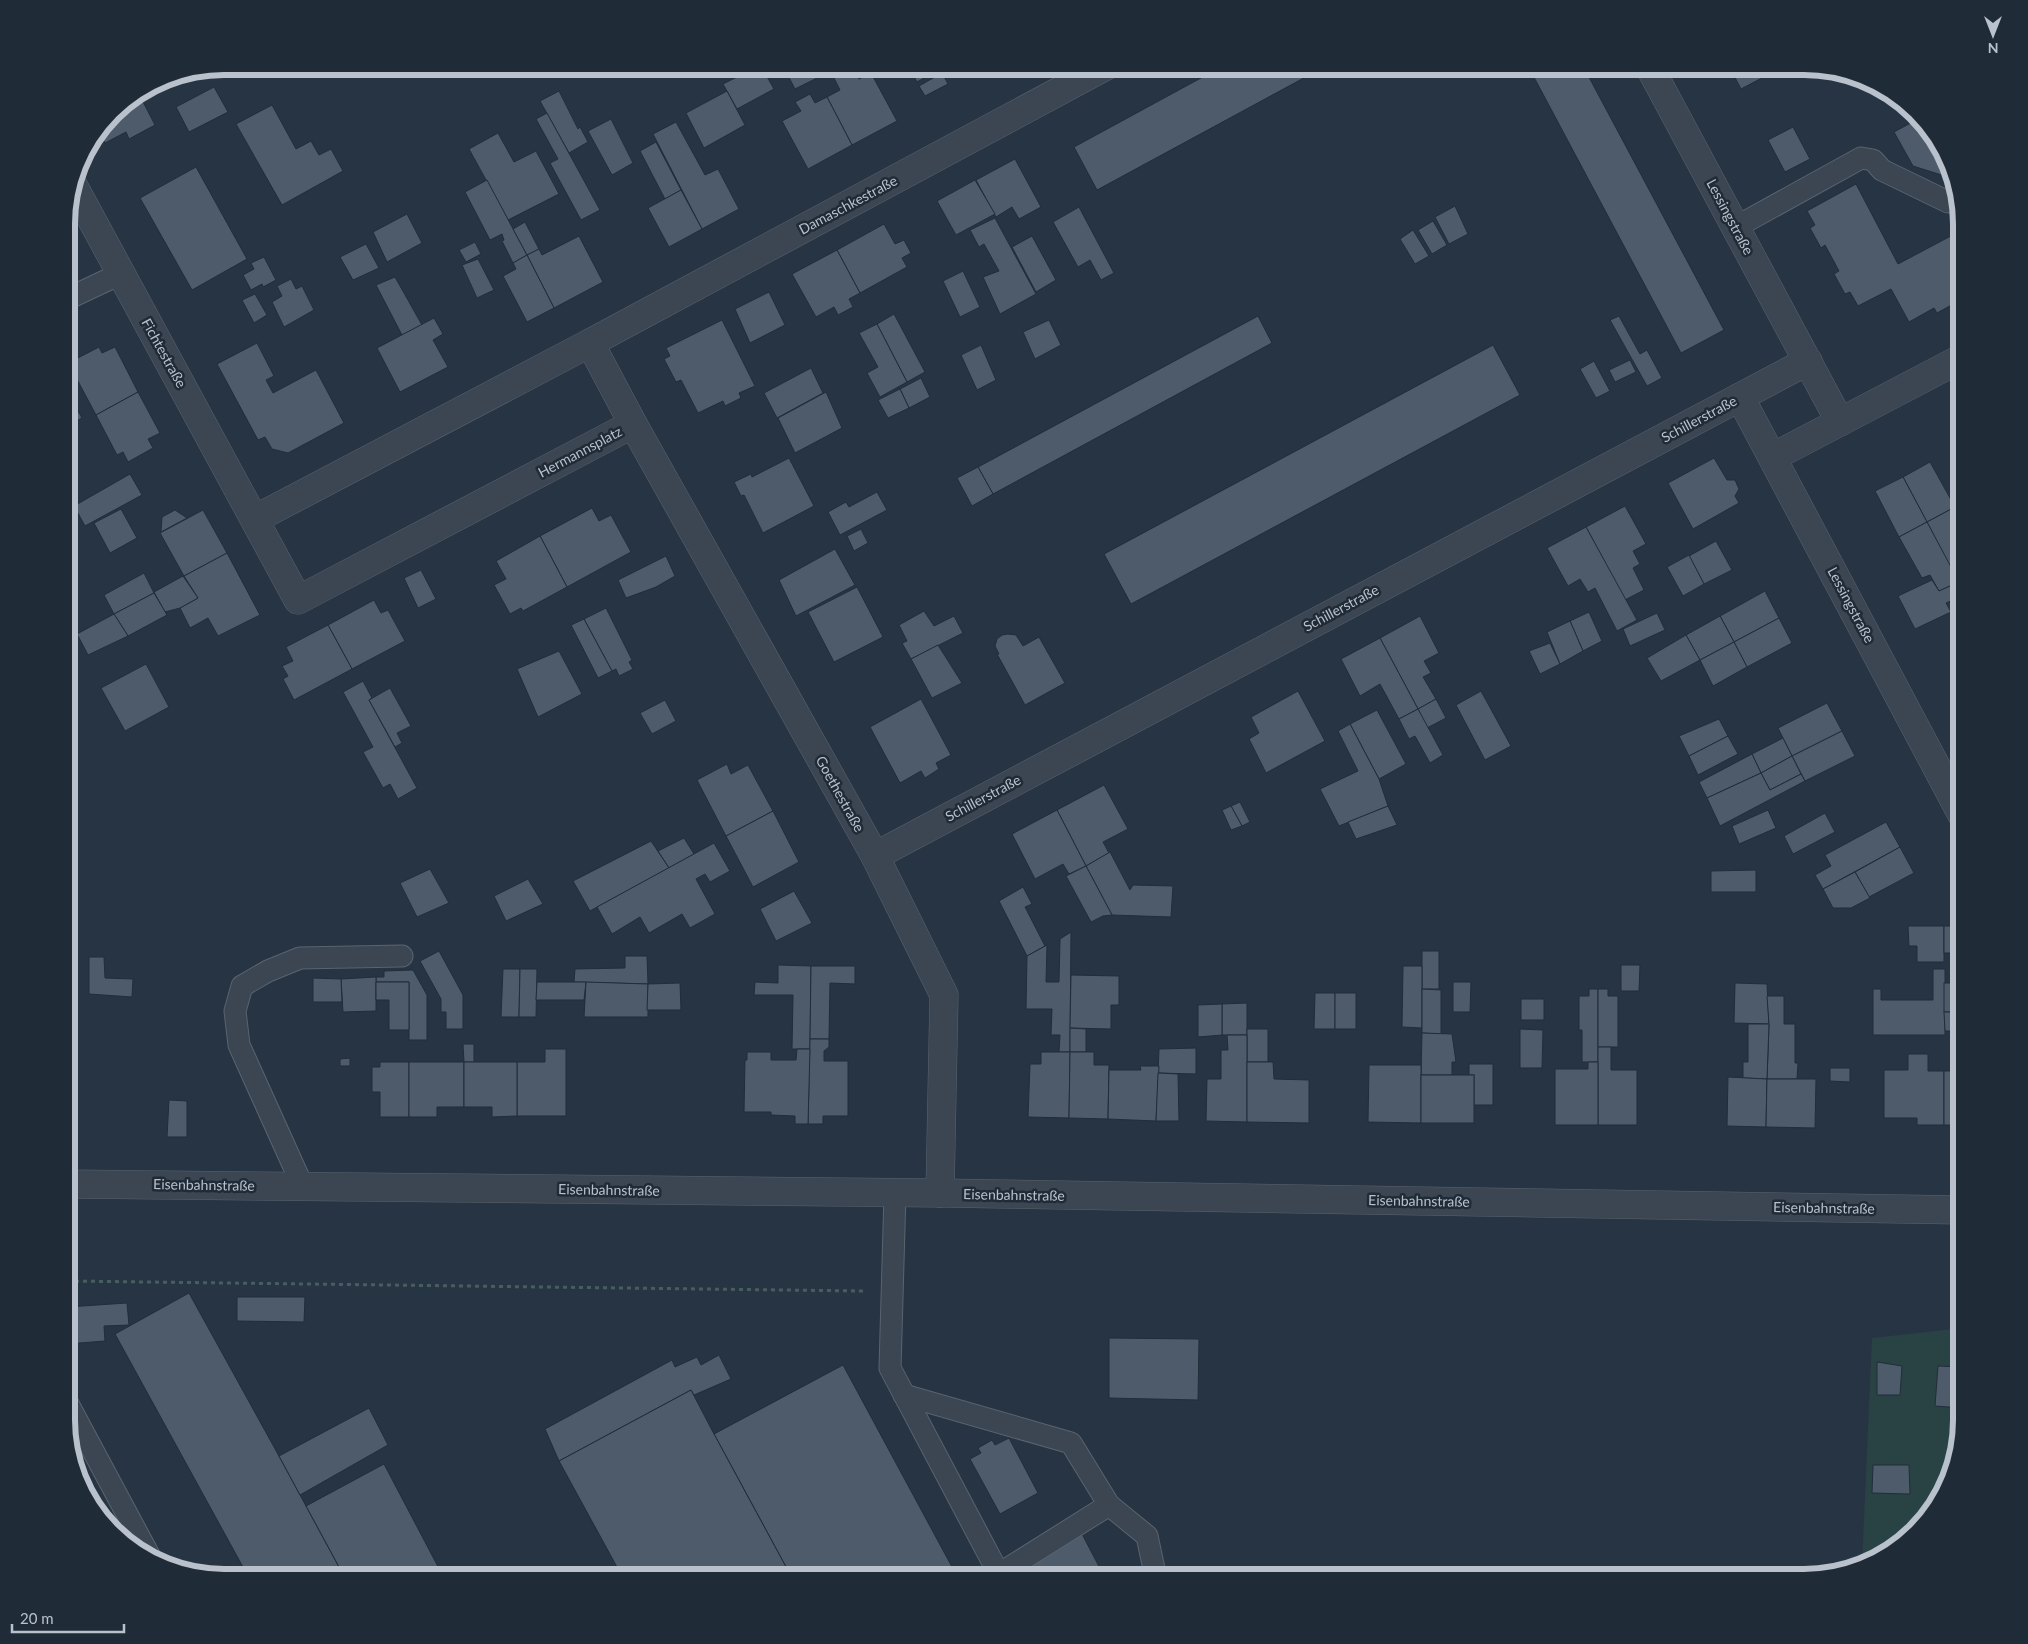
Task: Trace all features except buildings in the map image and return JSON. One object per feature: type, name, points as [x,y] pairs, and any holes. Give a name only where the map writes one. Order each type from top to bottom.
[{"type":"street","name":"Damaschkestraße","points":[[590,343],[1089,75]]},
{"type":"street","name":"Lessingstraße","points":[[1654,75],[1840,422]]},
{"type":"street","name":"Fichtestraße","points":[[78,195],[255,519]]},
{"type":"street","name":"Hermannsplatz","points":[[255,519],[298,600],[633,424],[590,343]]},
{"type":"street","points":[[255,519],[590,343]]},
{"type":"street","name":"Schillerstraße","points":[[875,856],[1808,361]]},
{"type":"street","points":[[1772,456],[1953,363]]},
{"type":"street","name":"Lessingstraße","points":[[1740,397],[1953,797]]},
{"type":"street","name":"Goethestraße","points":[[633,424],[875,856],[944,995],[940,1194]]},
{"type":"street","name":"Eisenbahnstraße","points":[[75,1184],[940,1194],[1953,1210]]},
{"type":"lane","points":[[1736,227],[1861,158],[1873,160],[1882,170],[1948,202],[1951,202]]},
{"type":"lane","points":[[75,295],[120,274]]},
{"type":"lane","points":[[303,1187],[239,1045],[235,1011],[242,986],[268,971],[300,958],[402,956]]},
{"type":"lane","points":[[895,1194],[890,1368],[996,1569]]},
{"type":"lane","points":[[904,1395],[1070,1443],[1109,1505],[1147,1536],[1154,1569]]},
{"type":"lane","points":[[75,1417],[144,1546]]},
{"type":"lane","points":[[1011,1569],[1109,1505]]},
{"type":"path","points":[[75,1281],[891,1291]]},
{"type":"green space","points":[[1953,1329],[1953,1429],[1948,1458],[1942,1477],[1928,1503],[1902,1532],[1887,1544],[1862,1557],[1872,1338]]}]
